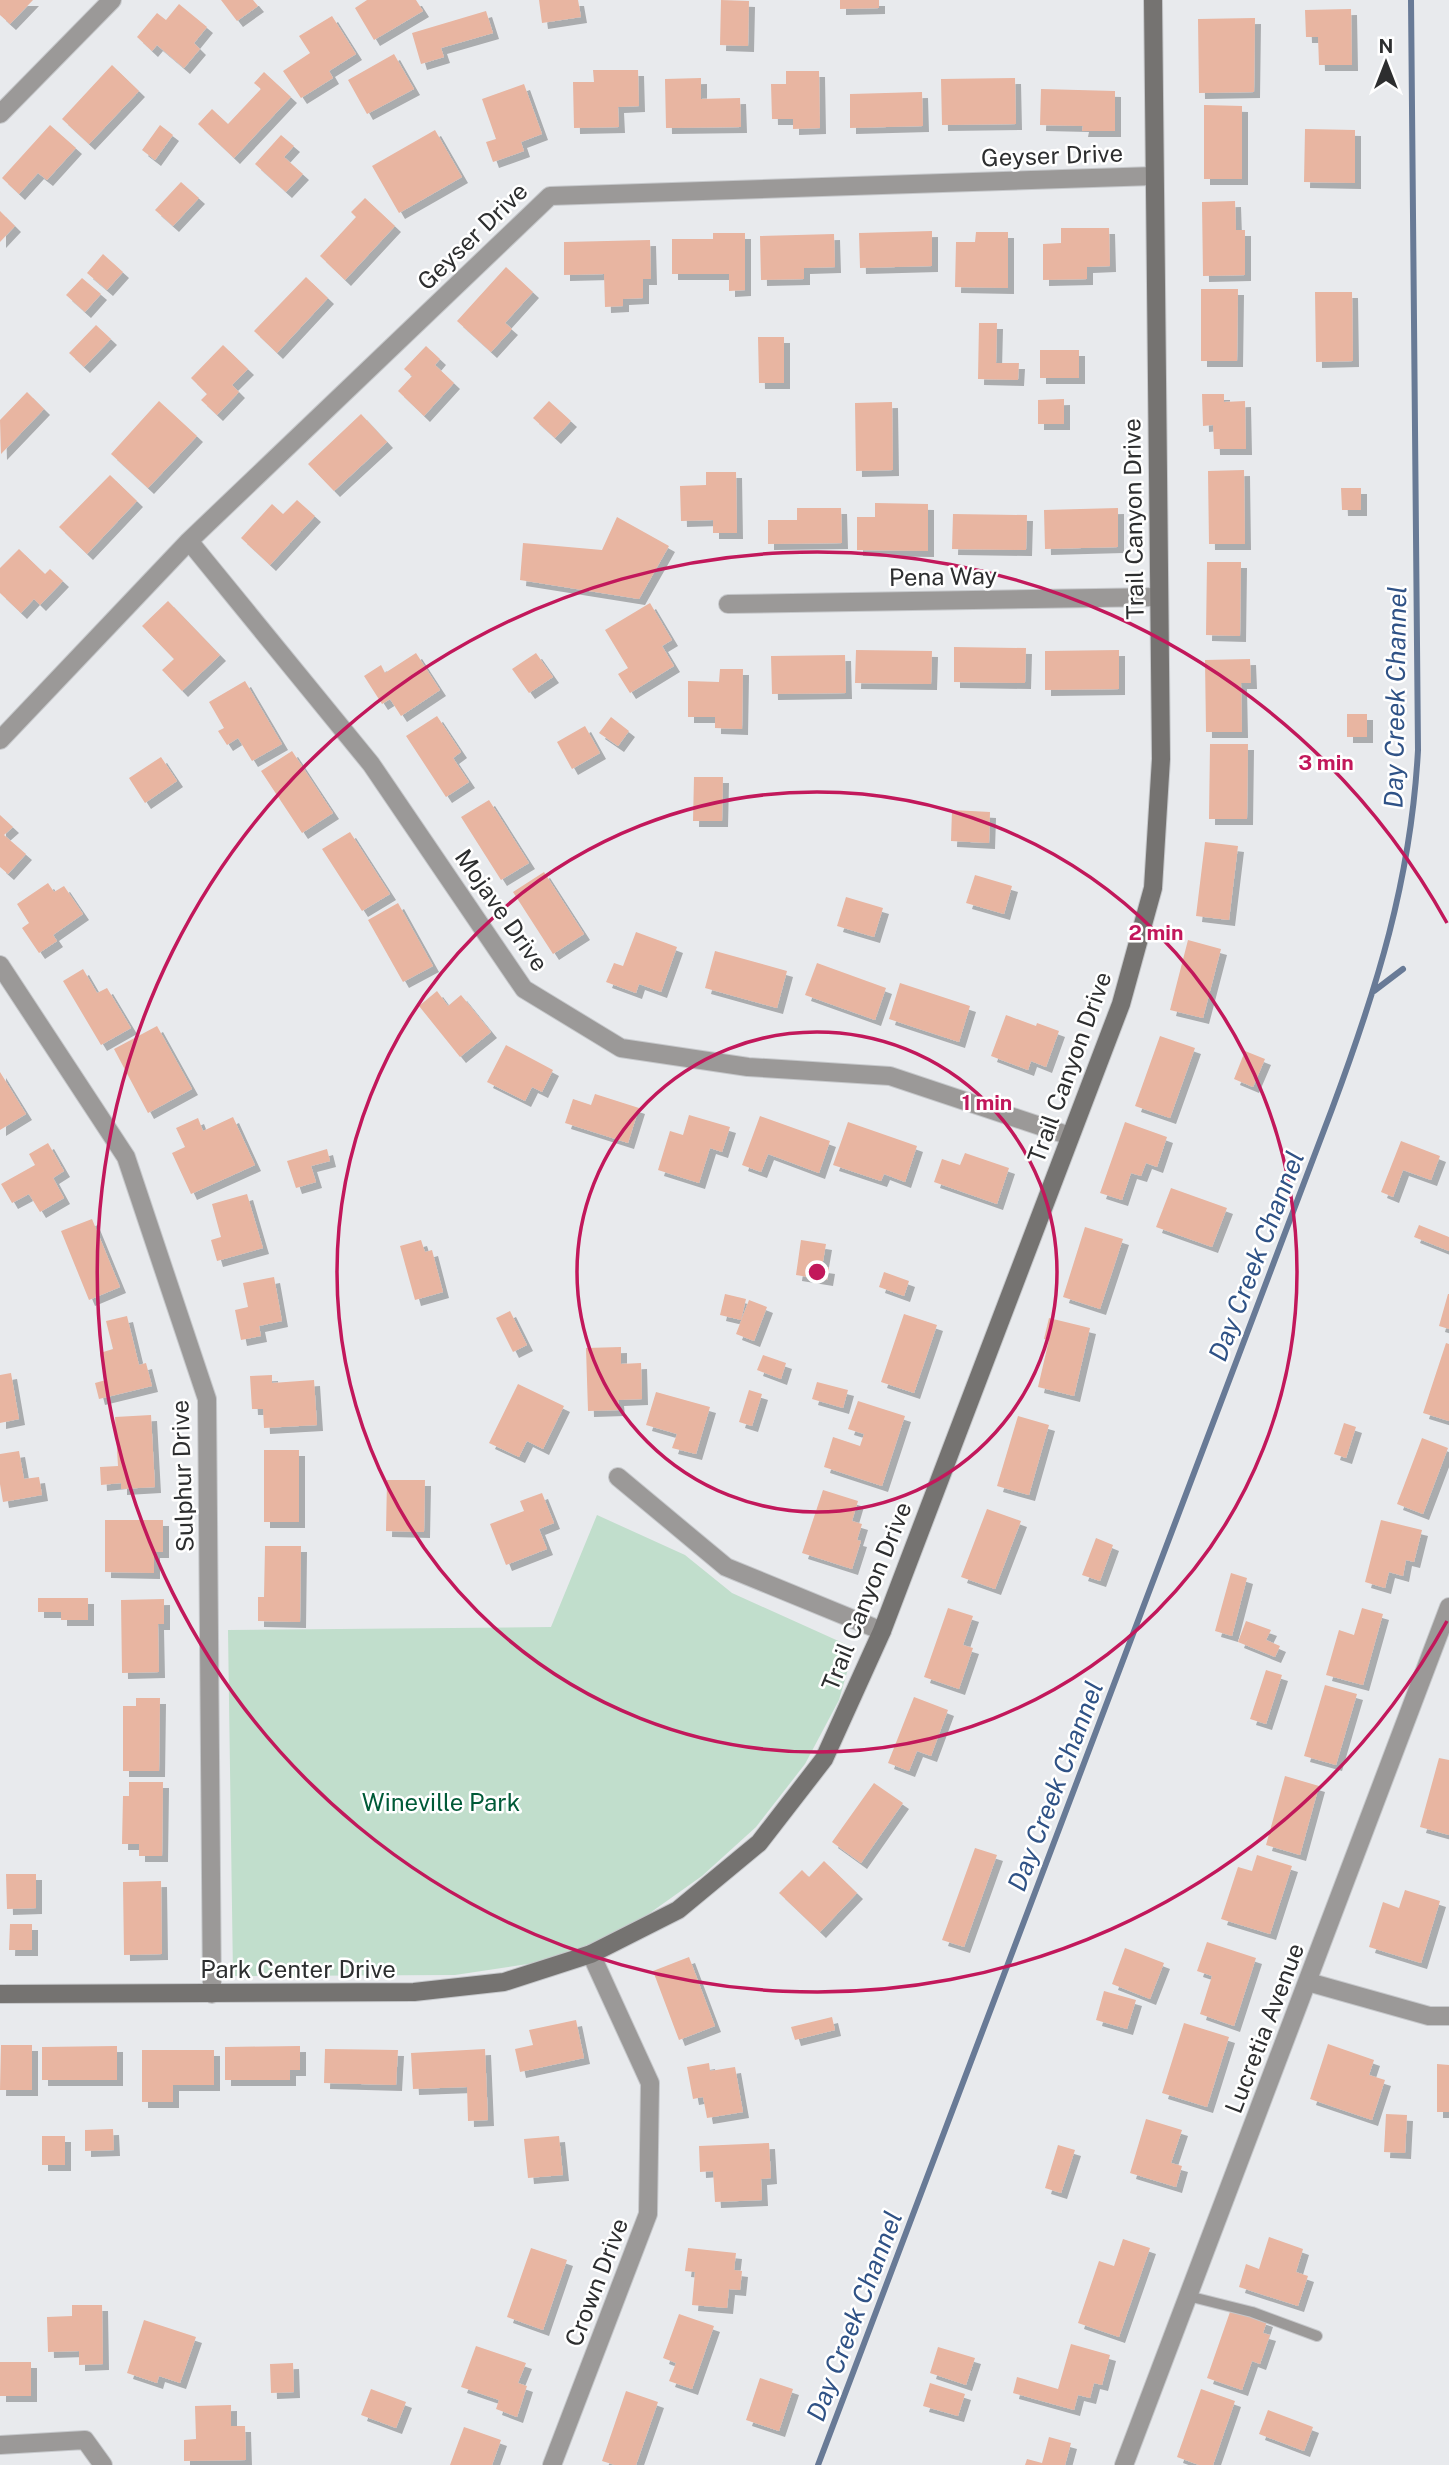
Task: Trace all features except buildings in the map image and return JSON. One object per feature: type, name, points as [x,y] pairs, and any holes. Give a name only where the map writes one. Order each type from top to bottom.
[{"type":"street","points":[[0,114],[112,0]]},
{"type":"street","name":"Trail Canyon Drive","points":[[591,1954],[678,1910],[760,1843],[824,1759],[882,1631],[1121,1004],[1153,888],[1161,759],[1153,0]]},
{"type":"street","name":"Geyser Drive","points":[[0,740],[188,541],[550,196],[1154,176]]},
{"type":"street","name":"Mojave Drive","points":[[188,541],[372,764],[524,989],[621,1048],[748,1067],[890,1076],[1070,1136]]},
{"type":"street","name":"Pena Way","points":[[728,604],[1159,597]]},
{"type":"street","name":"Sulphur Drive","points":[[0,965],[126,1157],[207,1399],[212,1994]]},
{"type":"street","points":[[618,1477],[726,1567],[882,1631]]},
{"type":"street","name":"Lucretia Avenue","points":[[1124,2465],[1449,1607]]},
{"type":"street","name":"Park Center Drive","points":[[0,1994],[414,1993],[504,1982],[591,1954]]},
{"type":"street","name":"Crown Drive","points":[[552,2465],[648,2214],[650,2083],[591,1954]]},
{"type":"street","points":[[1308,1982],[1429,2016],[1449,2016]]},
{"type":"street","points":[[0,2445],[85,2440],[103,2465]]},
{"type":"lane","points":[[1188,2296],[1252,2312],[1317,2336]]},
{"type":"green space","name":"Wineville Park","points":[[597,1515],[685,1555],[732,1593],[854,1648],[839,1700],[805,1764],[756,1827],[702,1876],[633,1925],[554,1960],[455,1975],[233,1976],[228,1630],[551,1627]]},
{"type":"waterway","name":"Day Creek Channel","points":[[818,2465],[1332,1109],[1377,977],[1400,889],[1414,798],[1418,750],[1411,0]]},
{"type":"waterway","points":[[1374,991],[1403,969]]}]
